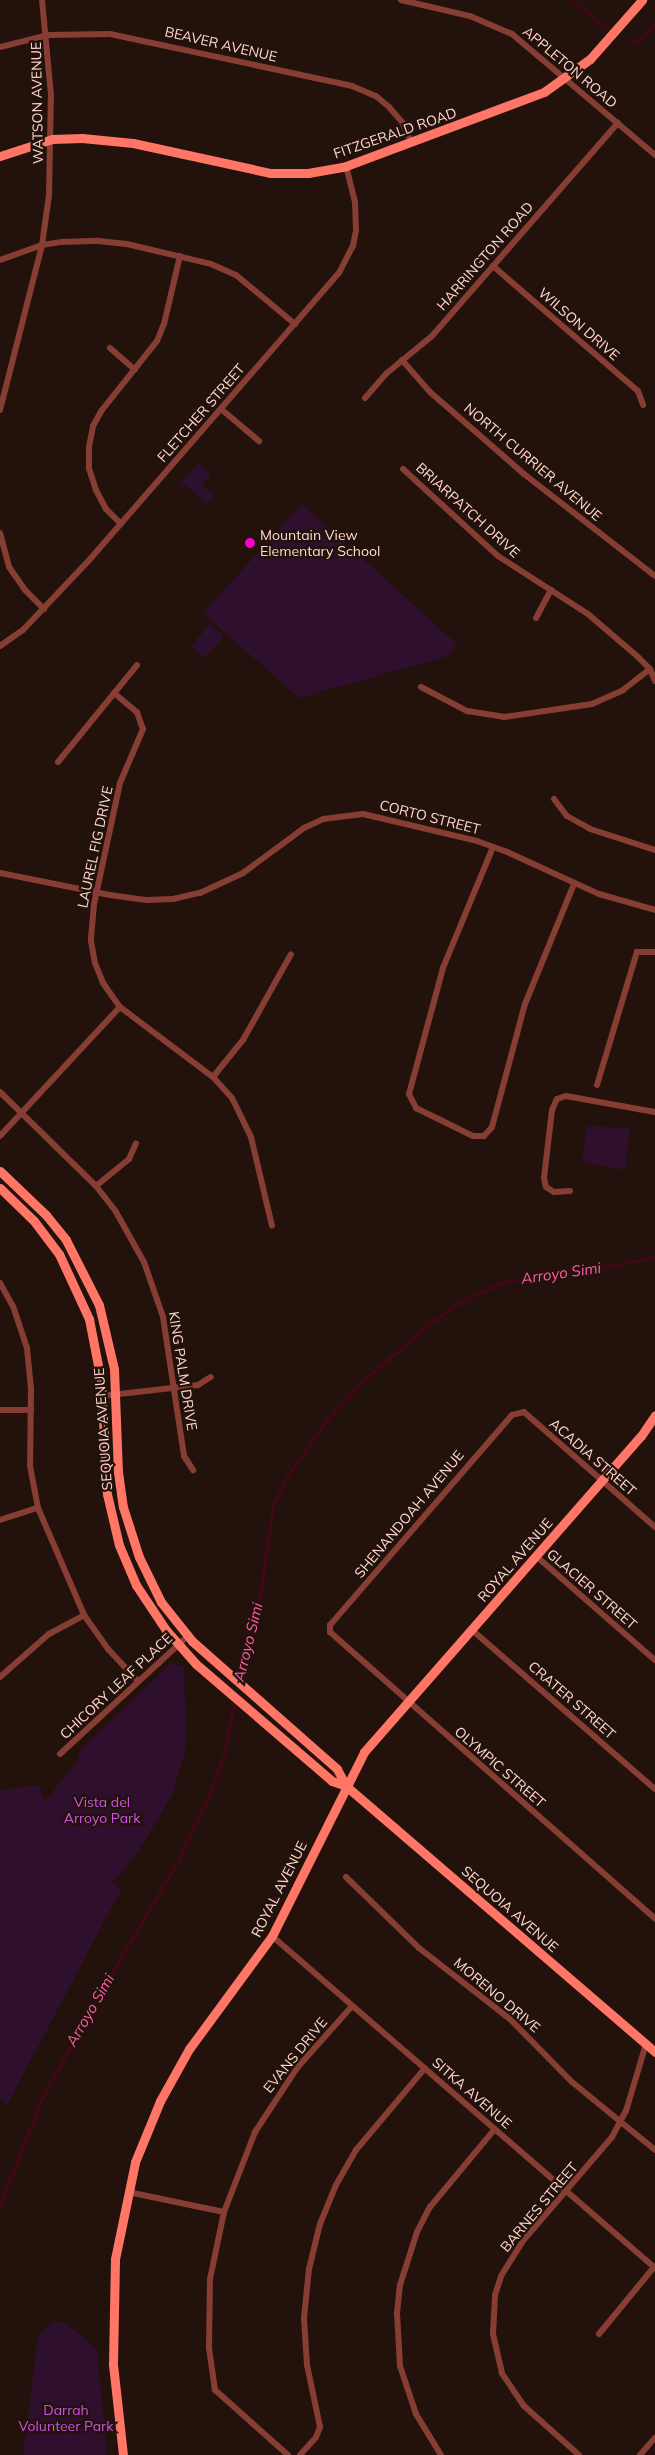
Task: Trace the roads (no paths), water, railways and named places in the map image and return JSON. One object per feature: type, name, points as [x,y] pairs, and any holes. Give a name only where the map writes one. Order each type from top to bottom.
[{"type":"main road","name":"FITZGERALD ROAD","points":[[0,156],[52,139],[114,139],[271,172],[308,173],[346,166],[523,102],[566,78],[590,59],[642,0]]},
{"type":"main road","name":"SEQUOIA AVENUE","points":[[0,1170],[46,1215],[82,1268],[108,1336],[116,1395],[118,1472],[132,1539],[161,1602],[188,1636],[208,1655],[337,1769],[346,1786]]},
{"type":"main road","name":"SEQUOIA AVENUE","points":[[0,1188],[34,1221],[71,1275],[95,1339],[102,1396],[107,1494],[119,1545],[136,1585],[178,1645],[205,1671],[332,1781],[346,1786],[655,2052]]},
{"type":"main road","name":"ROYAL AVENUE","points":[[123,2455],[113,2364],[112,2290],[128,2192],[147,2131],[175,2073],[205,2025],[249,1971],[272,1936],[364,1752],[602,1481],[655,1415]]},
{"type":"street","name":"WATSON AVENUE","points":[[0,410],[42,245],[52,139],[48,35],[42,0]]},
{"type":"street","name":"APPLETON ROAD","points":[[401,0],[491,23],[527,45],[655,155]]},
{"type":"street","name":"BEAVER AVENUE","points":[[0,47],[48,35],[132,36],[352,86],[376,96],[389,107],[402,122],[412,143]]},
{"type":"street","name":"HARRINGTON ROAD","points":[[365,398],[402,360],[432,336],[618,123]]},
{"type":"street","name":"FLETCHER STREET","points":[[0,646],[23,630],[44,609],[222,409],[339,273],[353,246],[357,213],[346,166]]},
{"type":"street","points":[[0,260],[42,245],[98,241],[180,256],[211,264],[236,276],[295,324]]},
{"type":"street","points":[[121,524],[106,509],[96,490],[89,468],[89,447],[94,426],[102,410],[157,341],[164,324],[180,256]]},
{"type":"street","name":"WILSON DRIVE","points":[[493,266],[638,391],[643,405]]},
{"type":"street","points":[[110,348],[135,370]]},
{"type":"street","name":"NORTH CURRIER AVENUE","points":[[402,360],[430,392],[524,474],[655,576]]},
{"type":"street","points":[[222,409],[259,441]]},
{"type":"street","name":"BRIARPATCH DRIVE","points":[[403,469],[498,556],[588,614],[650,669],[655,681]]},
{"type":"street","points":[[0,533],[2,552],[17,580],[44,609]]},
{"type":"street","points":[[536,618],[551,590]]},
{"type":"street","points":[[58,762],[136,665]]},
{"type":"street","points":[[421,688],[466,711],[504,717],[592,704],[623,690],[650,669]]},
{"type":"street","name":"LAUREL FIG DRIVE","points":[[114,693],[137,712],[143,729],[120,783],[97,892],[91,941],[95,963],[103,982],[120,1007],[213,1078],[232,1098],[246,1123],[272,1226]]},
{"type":"street","points":[[554,800],[567,816],[590,829],[655,850]]},
{"type":"street","name":"CORTO STREET","points":[[0,873],[147,900],[200,892],[242,873],[304,828],[346,815],[380,816],[493,847],[574,884],[655,910]]},
{"type":"street","points":[[493,847],[443,968],[416,1066],[410,1100],[416,1108],[472,1136],[484,1136],[492,1127],[525,1004],[574,884]]},
{"type":"street","points":[[598,1085],[636,952],[655,952]]},
{"type":"street","points":[[213,1078],[243,1040],[291,954]]},
{"type":"street","points":[[0,1136],[120,1007]]},
{"type":"street","name":"KING PALM DRIVE","points":[[0,1092],[22,1111],[96,1186],[131,1237],[154,1288],[163,1317],[184,1456],[192,1470]]},
{"type":"street","points":[[570,1191],[554,1192],[546,1187],[544,1178],[552,1110],[557,1099],[566,1096],[655,1112]]},
{"type":"street","points":[[96,1186],[129,1158],[136,1143]]},
{"type":"street","points":[[0,1283],[13,1306],[27,1348],[30,1466],[38,1508],[84,1615],[108,1649],[138,1681]]},
{"type":"street","points":[[102,1396],[198,1385],[211,1377]]},
{"type":"street","points":[[0,1410],[30,1410]]},
{"type":"street","name":"ACADIA STREET","points":[[512,1415],[524,1412],[655,1527]]},
{"type":"street","name":"SHENANDOAH AVENUE","points":[[330,1632],[330,1625],[512,1415]]},
{"type":"street","points":[[0,1520],[38,1508]]},
{"type":"street","name":"GLACIER STREET","points":[[536,1556],[655,1660]]},
{"type":"street","points":[[0,1677],[42,1639],[84,1615]]},
{"type":"street","name":"CRATER STREET","points":[[472,1630],[655,1789]]},
{"type":"street","name":"OLYMPIC STREET","points":[[330,1632],[408,1703],[655,1919]]},
{"type":"street","name":"CHICORY LEAF PLACE","points":[[60,1754],[188,1636]]},
{"type":"street","name":"MORENO DRIVE","points":[[346,1877],[419,1948],[510,2019],[572,2082],[655,2150]]},
{"type":"street","name":"SITKA AVENUE","points":[[272,1936],[654,2267]]},
{"type":"street","name":"EVANS DRIVE","points":[[288,2455],[219,2396],[212,2383],[209,2305],[216,2245],[224,2212],[244,2157],[269,2108],[297,2068],[352,2006]]},
{"type":"street","name":"BARNES STREET","points":[[579,2455],[524,2406],[512,2390],[499,2363],[492,2334],[495,2295],[506,2267],[522,2242],[602,2153],[621,2124],[646,2044]]},
{"type":"street","points":[[300,2455],[316,2437],[320,2427],[307,2364],[304,2318],[309,2269],[320,2224],[336,2185],[356,2150],[425,2068]]},
{"type":"street","points":[[440,2455],[416,2414],[400,2366],[397,2313],[400,2285],[417,2232],[430,2207],[494,2130]]},
{"type":"street","points":[[128,2192],[224,2212]]},
{"type":"street","points":[[599,2334],[654,2267]]},
{"type":"street","points":[[640,2455],[655,2438]]},
{"type":"waterway","points":[[573,0],[604,27]]},
{"type":"waterway","points":[[628,42],[639,40],[655,24]]},
{"type":"waterway","name":"Arroyo Simi","points":[[239,1679],[257,1620],[273,1505],[287,1476],[330,1416],[363,1381],[432,1322],[465,1300],[500,1284],[538,1274],[609,1266],[655,1257]]},
{"type":"waterway","name":"Arroyo Simi","points":[[0,2205],[40,2103],[82,2024],[177,1863],[211,1792],[224,1754],[235,1699]]},
{"type":"place","name":"Mountain View Elementary School","points":[[250,543]]},
{"type":"park label","name":"Vista del Arroyo Park","points":[[102,1810]]},
{"type":"park label","name":"Darrah Volunteer Park","points":[[66,2418]]}]
